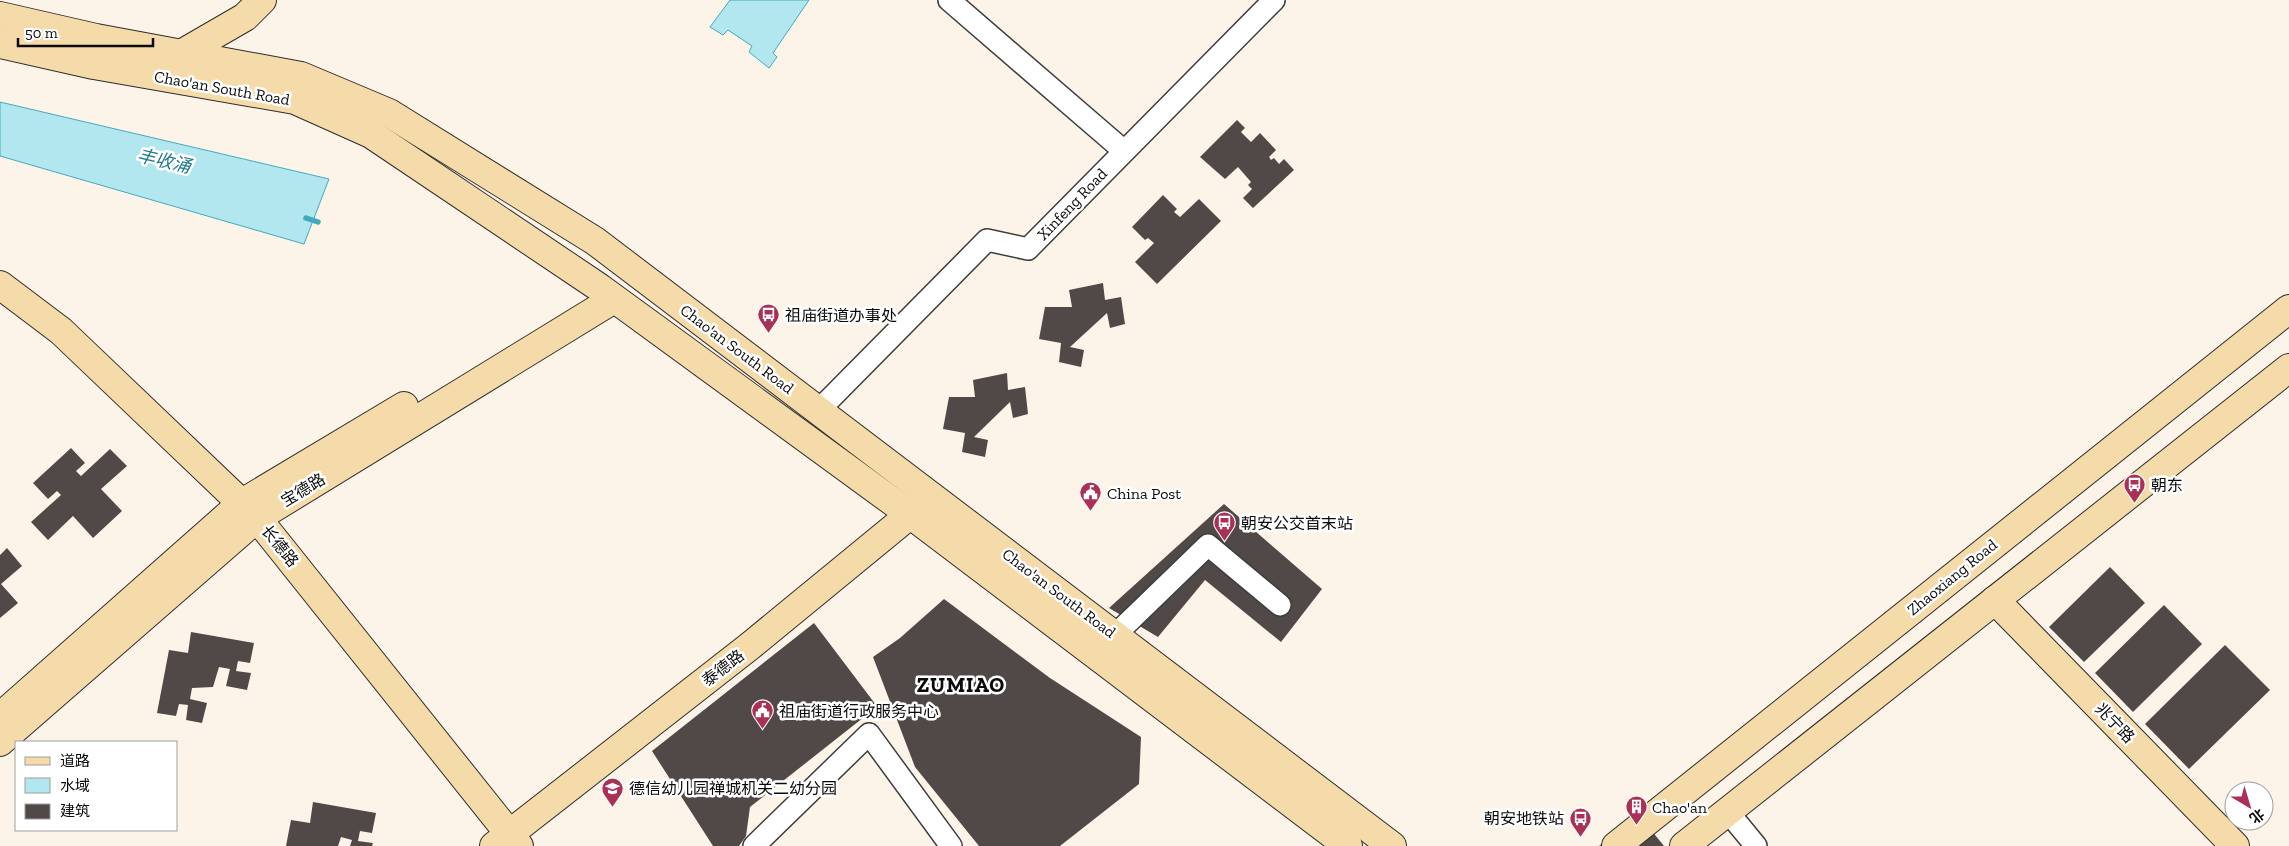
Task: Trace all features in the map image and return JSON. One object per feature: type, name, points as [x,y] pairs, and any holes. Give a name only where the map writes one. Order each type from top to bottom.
[{"type":"main road","points":[[181,54],[245,17],[262,0]]},
{"type":"main road","name":"Chao'an South Road","points":[[0,16],[96,38],[301,76],[389,114],[595,241],[1392,846]]},
{"type":"main road","name":"Chao'an South Road","points":[[0,44],[94,66],[296,100],[371,134],[607,294],[910,514],[1348,846]]},
{"type":"main road","name":"长德路","points":[[0,285],[61,331],[249,510],[505,843]]},
{"type":"main road","name":"宝德路","points":[[0,717],[249,510],[607,294]]},
{"type":"main road","name":"Zhaoxiang Road","points":[[1616,846],[2289,308]]},
{"type":"main road","points":[[1684,846],[2289,368]]},
{"type":"main road","name":"泰德路","points":[[505,843],[932,497]]},
{"type":"main road","name":"宝德路","points":[[0,742],[249,510]]},
{"type":"main road","name":"兆宁路","points":[[1995,600],[2235,846]]},
{"type":"street","points":[[949,0],[1124,151]]},
{"type":"street","name":"Xinfeng Road","points":[[818,411],[986,240],[1028,249],[1274,0]]},
{"type":"street","points":[[1115,635],[1208,545],[1280,604]]},
{"type":"street","points":[[754,846],[868,734],[952,846]]},
{"type":"street","points":[[1728,812],[1756,846]]},
{"type":"water","points":[[730,0],[809,0],[773,53],[777,57],[769,68],[749,52],[752,46],[728,30],[723,35],[710,27]]},
{"type":"water","points":[[0,102],[329,179],[304,244],[0,156]]},
{"type":"building","points":[[1237,120],[1245,128],[1241,132],[1251,142],[1260,133],[1276,150],[1269,157],[1271,160],[1274,158],[1279,164],[1284,159],[1294,170],[1253,208],[1243,198],[1252,189],[1248,185],[1251,182],[1238,167],[1225,179],[1200,157]]},
{"type":"building","points":[[1163,195],[1177,209],[1174,212],[1180,217],[1199,199],[1221,221],[1157,284],[1135,262],[1154,243],[1148,238],[1145,240],[1132,227]]},
{"type":"building","points":[[1103,283],[1105,300],[1121,297],[1125,324],[1110,328],[1107,313],[1070,347],[1084,350],[1081,367],[1059,362],[1061,343],[1039,339],[1045,307],[1072,307],[1069,290]]},
{"type":"building","points":[[1007,373],[1008,390],[1025,387],[1028,414],[1013,418],[1010,402],[974,437],[988,440],[985,457],[962,452],[965,433],[943,429],[949,397],[975,397],[973,380]]},
{"type":"building","points":[[71,448],[85,463],[76,471],[81,476],[110,449],[127,466],[101,489],[122,511],[93,538],[73,516],[48,540],[31,522],[61,495],[57,491],[48,499],[33,483]]},
{"type":"building","name":"朝安公交首末站","points":[[1224,504],[1322,589],[1281,642],[1205,580],[1158,637],[1109,608]]},
{"type":"building","points":[[7,548],[22,566],[1,584],[18,603],[0,618],[0,555]]},
{"type":"building","points":[[2110,567],[2145,603],[2084,662],[2049,627]]},
{"type":"building","points":[[944,599],[1050,678],[1141,737],[1139,784],[1060,846],[979,846],[915,767],[873,657],[900,638]]},
{"type":"building","points":[[2164,605],[2202,644],[2133,712],[2095,673]]},
{"type":"building","name":"祖庙街道行政服务中心","points":[[814,623],[876,705],[873,710],[750,807],[746,836],[739,846],[713,846],[652,751]]},
{"type":"building","points":[[191,632],[254,643],[250,663],[238,661],[236,671],[251,673],[247,690],[226,686],[230,669],[219,667],[213,687],[192,688],[190,699],[207,703],[202,723],[186,720],[188,705],[179,704],[176,716],[157,713],[169,650],[188,653]]},
{"type":"building","points":[[2225,645],[2270,690],[2189,769],[2145,724]]},
{"type":"building","points":[[313,802],[376,813],[372,833],[360,831],[358,841],[373,843],[372,846],[350,846],[352,840],[341,837],[338,846],[286,846],[291,820],[310,823]]},
{"type":"building","name":"Chao'an","points":[[1638,814],[1664,846],[1599,846]]},
{"type":"waterway","name":"丰收涌","points":[[306,218],[318,222]]},
{"type":"place","name":"祖庙街道办事处","points":[[769,334]]},
{"type":"place","name":"朝东","points":[[2135,504]]},
{"type":"place","name":"China Post","points":[[1091,512]]},
{"type":"place","name":"朝安公交首末站","points":[[1225,542]]},
{"type":"place","name":"祖庙街道行政服务中心","points":[[763,730]]},
{"type":"place","name":"德信幼儿园禅城机关二幼分园","points":[[613,807]]},
{"type":"place","name":"Chao'an","points":[[1636,826]]},
{"type":"place","name":"朝安地铁站","points":[[1580,837]]},
{"type":"district","name":"ZUMIAO","points":[[961,684]]}]
